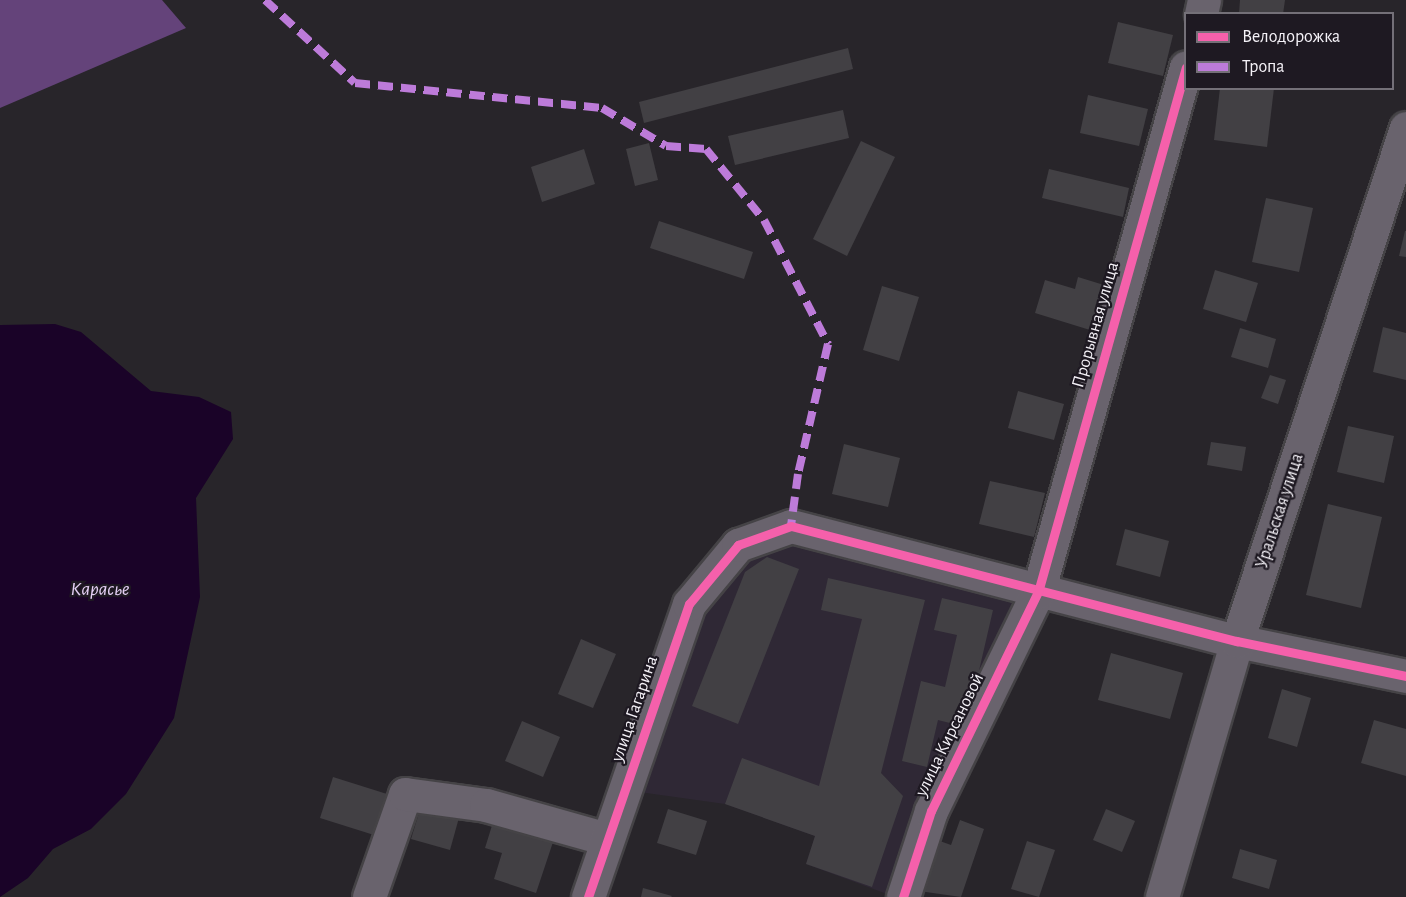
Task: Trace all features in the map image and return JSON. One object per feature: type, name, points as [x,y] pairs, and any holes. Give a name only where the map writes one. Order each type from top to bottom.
[{"type":"street","name":"Прорывная улица","points":[[1038,592],[1184,71]]},
{"type":"street","name":"Уральская улица","points":[[1162,897],[1237,641],[1406,128]]},
{"type":"street","name":"улица Гагарина","points":[[588,897],[689,604],[738,545],[791,526],[1038,592]]},
{"type":"street","points":[[1038,592],[1237,641],[1406,676]]},
{"type":"street","name":"улица Кирсановой","points":[[903,897],[931,811],[1038,592]]},
{"type":"street","points":[[369,897],[405,794],[486,805],[607,839]]},
{"type":"shaded area","points":[[0,0],[162,0],[186,28],[0,108]]},
{"type":"shaded area","points":[[792,531],[1029,596],[895,897],[806,864],[815,836],[725,804],[632,791],[695,607],[742,553]]},
{"type":"water","name":"Карасье","points":[[55,324],[81,332],[151,391],[199,397],[231,412],[233,439],[196,498],[200,597],[174,718],[126,794],[91,829],[53,849],[28,878],[0,897],[0,325]]},
{"type":"building","points":[[1240,0],[1285,0],[1283,12],[1239,12]]},
{"type":"building","points":[[1118,22],[1173,35],[1163,76],[1108,63]]},
{"type":"building","points":[[848,48],[853,69],[644,123],[639,102]]},
{"type":"building","points":[[1220,90],[1274,90],[1267,147],[1214,140]]},
{"type":"building","points":[[1088,95],[1148,109],[1139,146],[1080,133]]},
{"type":"building","points":[[843,110],[849,138],[735,165],[728,136]]},
{"type":"building","points":[[861,141],[895,157],[847,256],[813,239]]},
{"type":"building","points":[[649,143],[658,180],[635,186],[626,149]]},
{"type":"building","points":[[584,149],[595,184],[542,202],[531,167]]},
{"type":"building","points":[[1049,169],[1129,188],[1123,217],[1042,198]]},
{"type":"building","points":[[1266,198],[1313,208],[1299,272],[1252,262]]},
{"type":"building","points":[[659,221],[753,252],[744,279],[650,248]]},
{"type":"building","points":[[1406,231],[1406,257],[1399,256]]},
{"type":"building","points":[[1215,270],[1258,283],[1246,322],[1203,309]]},
{"type":"building","points":[[1078,277],[1104,285],[1090,330],[1035,313],[1045,280],[1075,289]]},
{"type":"building","points":[[882,286],[919,297],[899,361],[863,350]]},
{"type":"building","points":[[1383,327],[1406,333],[1406,380],[1373,372]]},
{"type":"building","points":[[1240,328],[1276,339],[1268,368],[1231,357]]},
{"type":"building","points":[[1270,375],[1286,380],[1278,404],[1261,398]]},
{"type":"building","points":[[1018,391],[1064,404],[1054,440],[1008,428]]},
{"type":"building","points":[[1348,426],[1394,436],[1384,483],[1337,472]]},
{"type":"building","points":[[1211,442],[1246,447],[1242,471],[1207,465]]},
{"type":"building","points":[[844,444],[900,458],[888,507],[832,494]]},
{"type":"building","points":[[990,481],[1045,493],[1034,537],[979,524]]},
{"type":"building","points":[[1328,504],[1382,517],[1361,608],[1306,595]]},
{"type":"building","points":[[1125,529],[1169,541],[1160,577],[1116,565]]},
{"type":"building","points":[[767,557],[799,569],[738,724],[692,706],[745,572]]},
{"type":"building","points":[[828,578],[925,600],[881,773],[903,796],[872,887],[806,864],[815,836],[725,804],[742,758],[819,786],[862,619],[821,610]]},
{"type":"building","points":[[942,598],[993,610],[966,727],[938,720],[927,767],[902,761],[921,681],[945,687],[957,635],[934,630]]},
{"type":"building","points":[[581,639],[616,654],[593,708],[558,694]]},
{"type":"building","points":[[1111,653],[1183,673],[1170,719],[1098,700]]},
{"type":"building","points":[[1282,689],[1311,698],[1297,747],[1268,738]]},
{"type":"building","points":[[1374,720],[1406,729],[1406,776],[1361,763]]},
{"type":"building","points":[[522,721],[560,737],[543,777],[505,761]]},
{"type":"building","points":[[333,777],[387,794],[374,835],[320,818]]},
{"type":"building","points":[[422,803],[460,814],[450,850],[411,839]]},
{"type":"building","points":[[668,809],[707,821],[696,855],[657,843]]},
{"type":"building","points":[[1106,809],[1135,821],[1122,852],[1093,840]]},
{"type":"building","points":[[494,819],[554,839],[536,893],[494,879],[502,853],[485,848]]},
{"type":"building","points":[[960,820],[984,829],[961,897],[919,891],[937,840],[951,845]]},
{"type":"building","points":[[1027,841],[1055,850],[1039,897],[1011,889]]},
{"type":"building","points":[[1240,849],[1277,860],[1269,889],[1232,878]]},
{"type":"building","points":[[643,888],[672,896],[641,897]]},
{"type":"marked path","points":[[265,0],[355,83],[602,108],[666,146],[706,149],[764,220],[828,344],[798,474],[791,526]]},
{"type":"cycle path","points":[[903,897],[931,811],[1038,592],[1184,74]]},
{"type":"cycle path","points":[[588,897],[689,604],[738,545],[791,526],[1237,641],[1406,676]]}]
